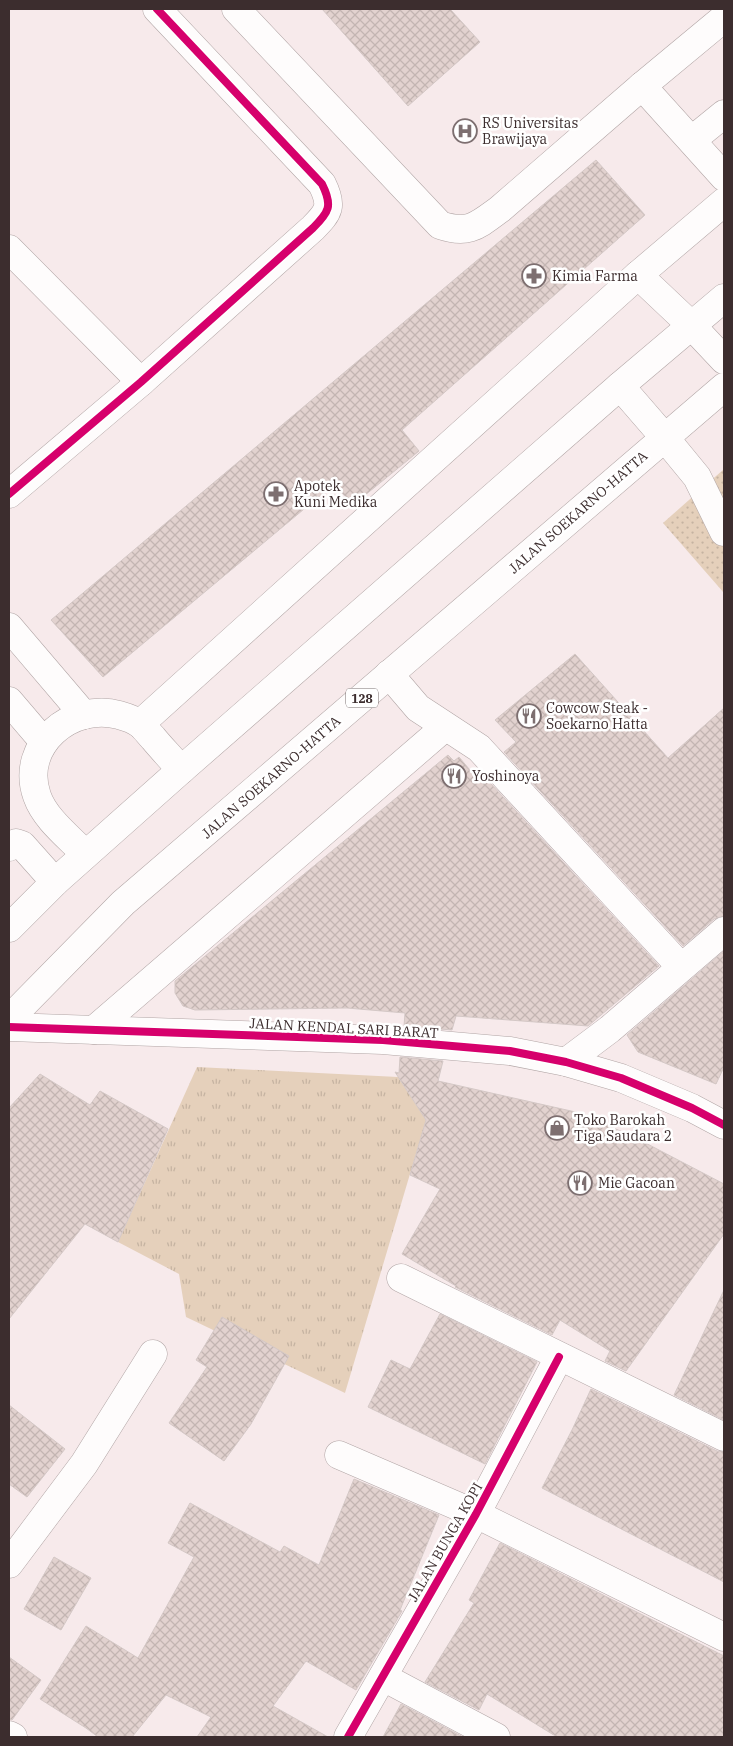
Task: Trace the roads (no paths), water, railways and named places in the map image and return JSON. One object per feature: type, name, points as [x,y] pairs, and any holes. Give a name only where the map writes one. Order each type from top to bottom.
[{"type":"street","points":[[9,494],[141,382],[313,228],[326,214],[329,201],[322,184],[158,9]]},
{"type":"street","points":[[236,9],[440,225],[458,231],[470,228],[500,209],[724,18]]},
{"type":"street","points":[[642,86],[724,177]]},
{"type":"street","points":[[692,140],[724,114]]},
{"type":"street","points":[[140,724],[638,275],[724,202]]},
{"type":"street","points":[[9,249],[141,382]]},
{"type":"street","points":[[638,275],[692,326],[724,360]]},
{"type":"street","points":[[13,916],[55,882],[620,386],[724,298]]},
{"type":"street","points":[[620,386],[697,478],[724,532]]},
{"type":"street","name":"JALAN SOEKARNO-HATTA","points":[[9,1019],[124,903],[724,387]]},
{"type":"street","points":[[9,627],[84,715]]},
{"type":"street","points":[[389,674],[418,708],[479,748],[681,967]]},
{"type":"street","points":[[9,701],[44,742]]},
{"type":"street","points":[[85,854],[46,814],[37,796],[34,781],[38,754],[44,742],[55,730],[69,720],[84,715],[114,714],[140,724],[181,770]]},
{"type":"street","points":[[94,1030],[445,727]]},
{"type":"street","points":[[9,847],[16,843],[22,845],[55,882]]},
{"type":"street","points":[[566,1062],[610,1029],[724,931]]},
{"type":"street","name":"JALAN KENDAL SARI BARAT","points":[[9,1027],[383,1040],[510,1051],[566,1062],[621,1078],[692,1108],[724,1125]]},
{"type":"street","points":[[401,1278],[558,1357],[724,1437]]},
{"type":"street","points":[[9,1564],[84,1464],[153,1354]]},
{"type":"street","name":"JALAN BUNGA KOPI","points":[[348,1737],[476,1514],[558,1357]]},
{"type":"street","points":[[339,1455],[476,1514],[724,1637]]},
{"type":"street","points":[[383,1677],[496,1737]]},
{"type":"street","points":[[9,1735],[13,1737]]},
{"type":"place","name":"RS Universitas Brawijaya","points":[[465,131]]},
{"type":"place","name":"Kimia Farma","points":[[534,276]]},
{"type":"place","name":"Apotek Kuni Medika","points":[[276,494]]},
{"type":"place","name":"Cowcow Steak - Soekarno Hatta","points":[[529,716]]},
{"type":"place","name":"Yoshinoya","points":[[454,776]]},
{"type":"place","name":"Toko Barokah Tiga Saudara 2","points":[[557,1128]]},
{"type":"place","name":"Mie Gacoan","points":[[580,1183]]}]
